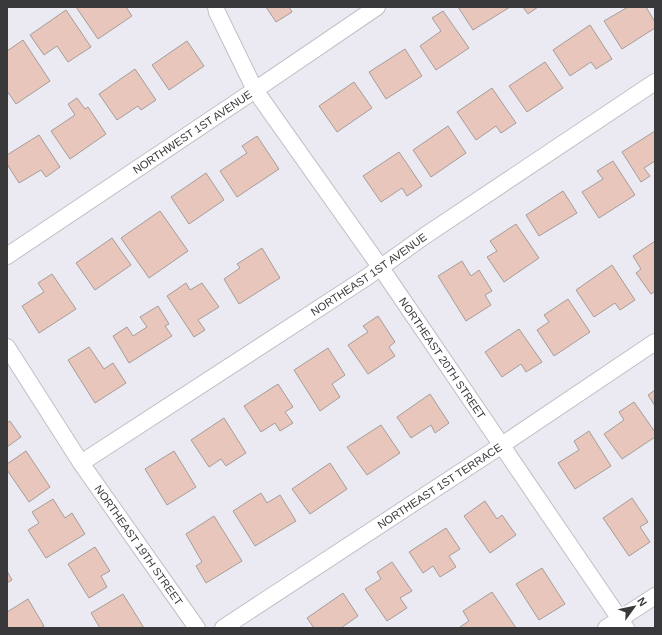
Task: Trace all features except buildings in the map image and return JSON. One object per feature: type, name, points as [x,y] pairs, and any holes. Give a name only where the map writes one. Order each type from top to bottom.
[{"type":"street","name":"NORTHEAST 20TH STREET","points":[[216,7],[217,12],[255,90],[381,268],[623,623]]},
{"type":"street","name":"NORTHWEST 1ST AVENUE","points":[[7,256],[377,7]]},
{"type":"street","name":"NORTHEAST 1ST AVENUE","points":[[81,463],[381,268],[426,235],[655,82]]},
{"type":"street","name":"NORTHEAST 1ST TERRACE","points":[[222,628],[502,446],[655,342]]},
{"type":"street","name":"NORTHEAST 19TH STREET","points":[[7,347],[81,463],[197,628]]},
{"type":"street","points":[[606,628],[623,623],[655,596]]}]
